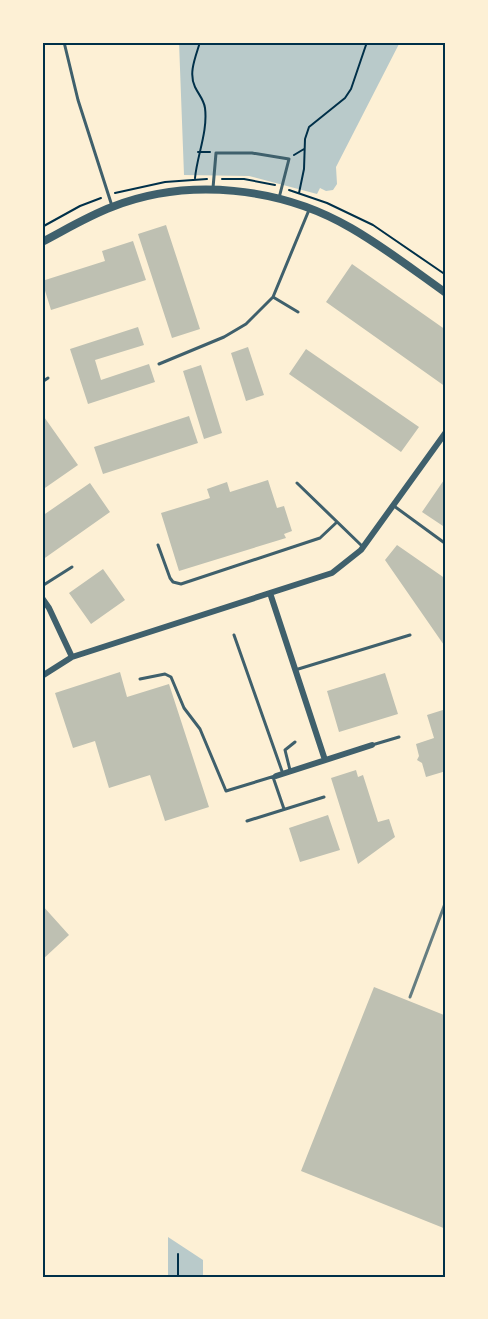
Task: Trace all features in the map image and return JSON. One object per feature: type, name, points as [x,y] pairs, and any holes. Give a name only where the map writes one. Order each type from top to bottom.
[{"type":"street","points":[[42,242],[112,206],[159,194],[194,190],[246,192],[279,198],[351,228],[446,293]]},
{"type":"street","points":[[42,676],[72,657],[332,573],[363,548],[446,432]]},
{"type":"street","points":[[270,593],[325,760]]},
{"type":"street","points":[[42,598],[72,657]]},
{"type":"street","points":[[277,775],[372,745]]},
{"type":"lane","points":[[64,42],[78,100],[112,206]]},
{"type":"lane","points":[[213,190],[216,153],[252,153],[289,159],[279,198]]},
{"type":"lane","points":[[159,363],[232,333],[246,324],[273,297],[309,209]]},
{"type":"lane","points":[[273,297],[298,312]]},
{"type":"lane","points":[[42,382],[48,378]]},
{"type":"lane","points":[[297,483],[363,548]]},
{"type":"lane","points":[[393,505],[446,544]]},
{"type":"lane","points":[[158,544],[170,578],[181,584],[320,538],[337,522]]},
{"type":"lane","points":[[42,586],[72,567]]},
{"type":"lane","points":[[234,635],[277,775],[284,809]]},
{"type":"lane","points":[[296,670],[410,635]]},
{"type":"lane","points":[[140,679],[165,674],[171,677],[184,708],[200,729],[226,791],[277,775]]},
{"type":"lane","points":[[372,745],[399,737]]},
{"type":"lane","points":[[290,771],[285,750],[295,742]]},
{"type":"lane","points":[[247,821],[324,797]]},
{"type":"path","points":[[194,190],[205,108],[192,77],[192,68],[200,42]]},
{"type":"path","points":[[367,42],[351,89],[345,98],[309,127],[299,193],[327,202],[373,225],[446,275]]},
{"type":"path","points":[[289,159],[304,148]]},
{"type":"path","points":[[198,152],[216,153]]},
{"type":"path","points":[[178,1254],[178,1277]]},
{"type":"shaded area","points":[[179,42],[400,42],[336,167],[337,184],[333,190],[326,191],[320,188],[317,194],[249,176],[184,175]]},
{"type":"shaded area","points":[[168,1237],[203,1260],[203,1277],[168,1277]]},
{"type":"building","points":[[166,225],[200,329],[172,338],[138,234]]},
{"type":"building","points":[[133,241],[146,280],[51,310],[42,281],[105,261],[102,251]]},
{"type":"building","points":[[352,264],[446,330],[446,387],[326,302]]},
{"type":"building","points":[[138,327],[144,345],[95,360],[101,380],[149,364],[155,382],[88,404],[70,349]]},
{"type":"building","points":[[248,347],[264,395],[246,401],[231,353]]},
{"type":"building","points":[[306,349],[419,427],[401,452],[289,374]]},
{"type":"building","points":[[201,365],[222,433],[204,439],[183,371]]},
{"type":"building","points":[[42,414],[78,465],[42,490]]},
{"type":"building","points":[[189,416],[198,443],[103,474],[94,447]]},
{"type":"building","points":[[446,477],[446,528],[422,512]]},
{"type":"building","points":[[268,480],[277,508],[284,506],[292,531],[284,534],[286,538],[179,571],[161,513],[210,498],[207,489],[227,482],[230,492]]},
{"type":"building","points":[[90,483],[110,512],[42,560],[42,516]]},
{"type":"building","points":[[397,545],[446,579],[446,648],[385,560]]},
{"type":"building","points":[[103,569],[125,600],[91,624],[69,593]]},
{"type":"building","points":[[120,672],[127,697],[169,684],[209,807],[165,821],[150,775],[109,788],[95,741],[73,748],[55,693]]},
{"type":"building","points":[[385,673],[398,714],[339,732],[327,691]]},
{"type":"building","points":[[446,709],[446,771],[426,777],[422,763],[417,760],[419,756],[416,744],[434,738],[427,715]]},
{"type":"building","points":[[356,770],[358,777],[363,775],[378,822],[389,819],[395,837],[358,864],[331,778]]},
{"type":"building","points":[[328,815],[340,850],[300,862],[289,828]]},
{"type":"building","points":[[42,905],[69,935],[42,960]]},
{"type":"building","points":[[374,987],[444,1015],[446,1011],[446,1229],[301,1171]]},
{"type":"railway","points":[[410,997],[446,901]]}]
